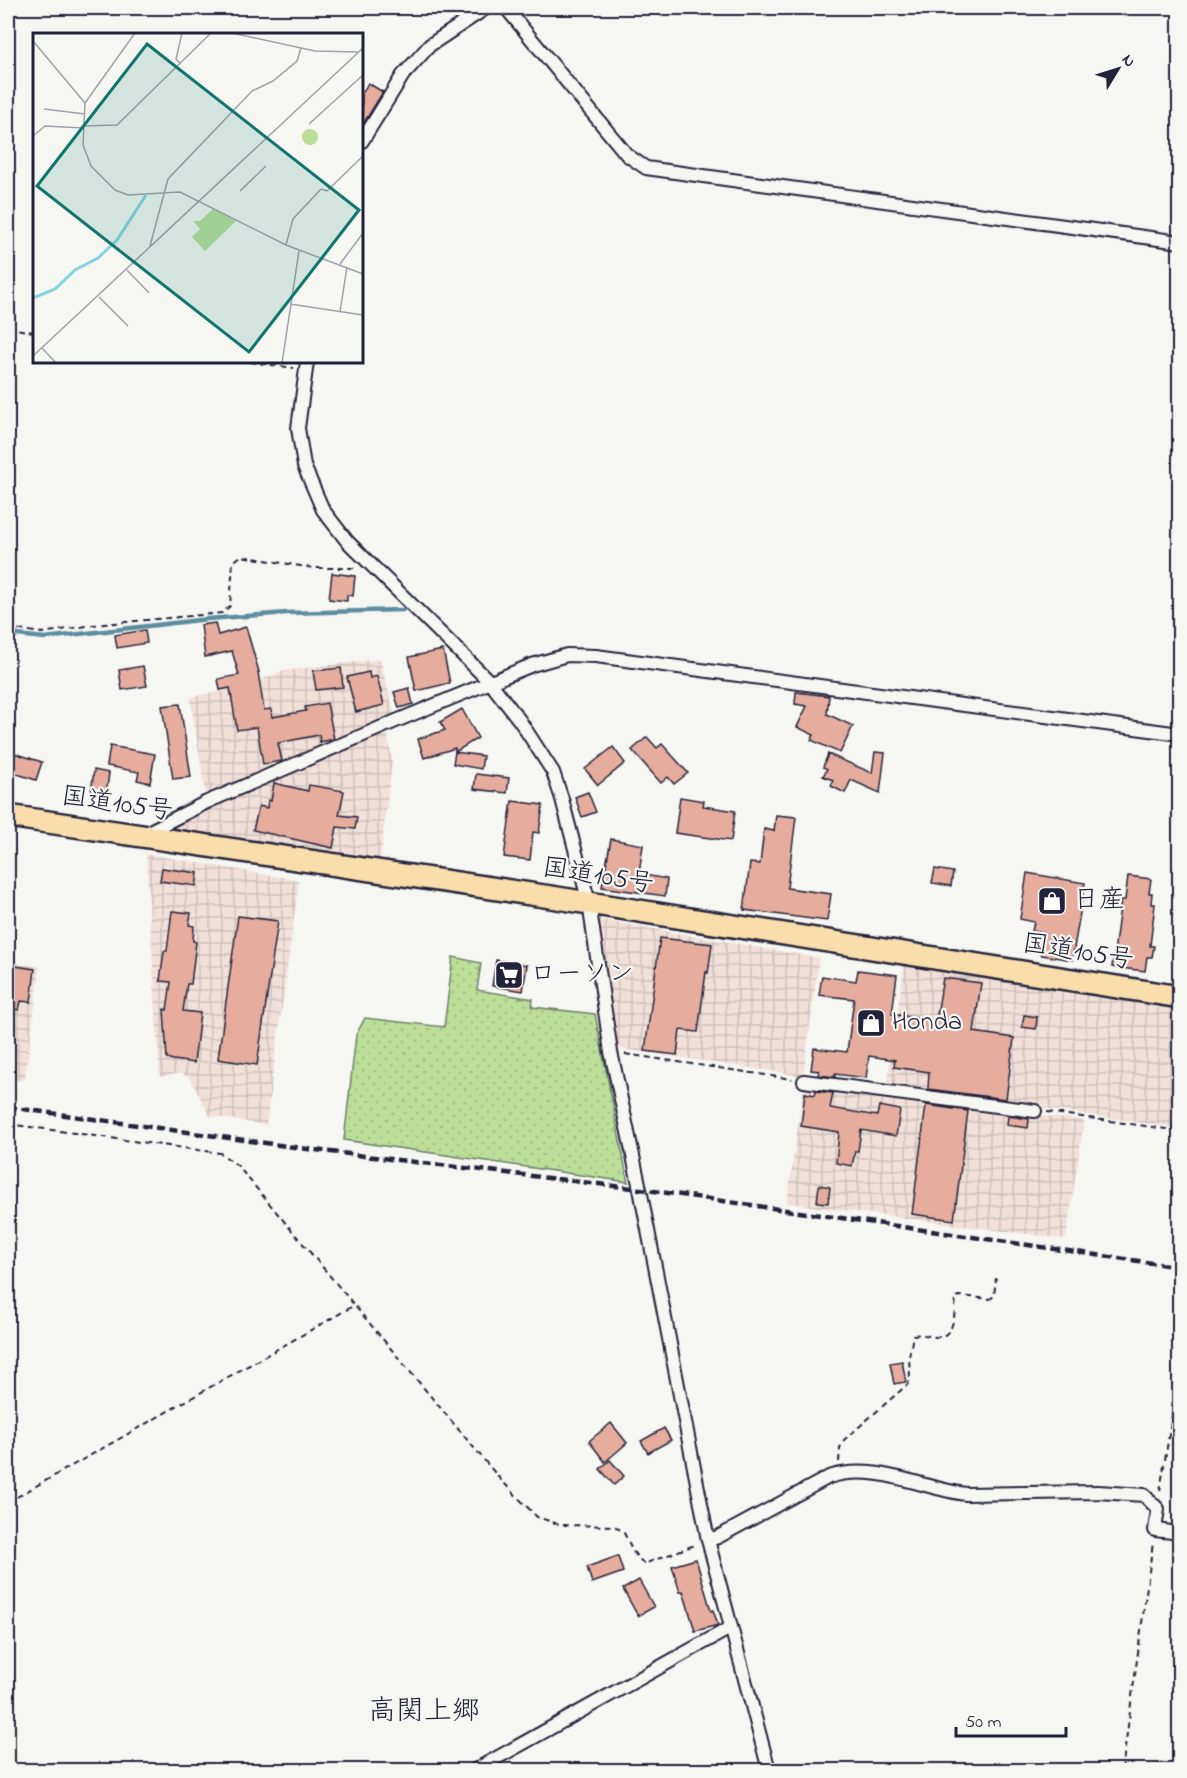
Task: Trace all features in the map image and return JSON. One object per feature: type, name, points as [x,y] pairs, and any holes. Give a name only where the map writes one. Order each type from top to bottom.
[{"type":"highway","name":"国道105号","points":[[8,816],[589,903],[1179,997]]},
{"type":"street","points":[[363,139],[403,75],[430,45],[486,8]]},
{"type":"street","points":[[506,8],[627,155],[646,168],[1179,242]]},
{"type":"street","points":[[306,365],[298,428],[304,465],[323,510],[347,542],[490,682],[520,721],[553,772],[562,799],[589,903],[611,1052],[708,1540],[769,1770]]},
{"type":"street","points":[[141,836],[207,802],[490,682],[532,665],[567,655],[597,656],[1179,734]]},
{"type":"street","points":[[804,1081],[1035,1111]]},
{"type":"street","points":[[708,1540],[718,1537],[829,1477],[840,1473],[869,1472],[947,1492],[966,1494],[1098,1492],[1144,1495],[1158,1509],[1155,1530],[1179,1533]]},
{"type":"street","points":[[475,1770],[730,1628]]},
{"type":"path","points":[[8,328],[33,332]]},
{"type":"path","points":[[268,363],[306,365]]},
{"type":"path","points":[[8,628],[42,633],[93,625],[222,613],[230,606],[233,562],[241,556],[313,568],[356,570],[367,561]]},
{"type":"path","points":[[611,1052],[804,1081]]},
{"type":"path","points":[[1035,1111],[1179,1131]]},
{"type":"path","points":[[8,1124],[220,1153],[237,1165],[500,1479],[537,1517],[561,1526],[615,1526],[624,1533],[634,1553],[644,1564],[708,1540]]},
{"type":"path","points":[[840,1473],[838,1459],[844,1440],[908,1384],[909,1357],[914,1335],[939,1337],[947,1334],[951,1330],[956,1298],[959,1296],[990,1299],[994,1296],[996,1278]]},
{"type":"path","points":[[8,1502],[356,1305]]},
{"type":"path","points":[[1158,1509],[1179,1365]]},
{"type":"path","points":[[1122,1770],[1155,1530]]},
{"type":"shaded area","points":[[380,659],[395,717],[206,796],[190,697],[240,688],[283,671]]},
{"type":"shaded area","points":[[387,731],[392,761],[380,859],[176,831],[172,826],[214,805]]},
{"type":"shaded area","points":[[146,854],[299,880],[266,1125],[210,1116],[190,1078],[181,1073],[160,1077]]},
{"type":"shaded area","points":[[597,919],[819,958],[803,1076],[616,1048]]},
{"type":"shaded area","points":[[8,962],[40,967],[25,1079],[8,1082]]},
{"type":"shaded area","points":[[904,966],[1179,1006],[1179,1128],[887,1086]]},
{"type":"shaded area","points":[[804,1085],[1084,1121],[1066,1239],[787,1203]]},
{"type":"green space","points":[[453,957],[481,963],[477,990],[533,999],[532,1007],[595,1014],[628,1182],[344,1140],[356,1035],[365,1018],[444,1027]]},
{"type":"building","points":[[368,83],[383,92],[363,124],[363,92]]},
{"type":"building","points":[[332,573],[355,576],[353,596],[347,595],[347,601],[329,599]]},
{"type":"building","points":[[215,623],[218,635],[246,627],[259,672],[264,710],[271,709],[272,717],[306,711],[305,707],[327,703],[334,739],[320,742],[319,735],[278,743],[282,761],[263,764],[257,727],[237,730],[230,688],[220,690],[218,679],[239,675],[232,651],[205,657],[201,625]]},
{"type":"building","points":[[145,630],[147,643],[117,648],[115,635]]},
{"type":"building","points":[[443,650],[450,683],[416,691],[409,657]]},
{"type":"building","points":[[143,666],[147,686],[122,690],[119,670]]},
{"type":"building","points":[[341,668],[343,687],[316,690],[313,671]]},
{"type":"building","points":[[369,672],[370,678],[377,676],[384,705],[356,712],[347,677]]},
{"type":"building","points":[[409,688],[413,704],[399,708],[394,692]]},
{"type":"building","points":[[796,692],[829,696],[827,714],[853,726],[840,753],[811,740],[814,735],[797,727],[807,706],[795,704]]},
{"type":"building","points":[[180,704],[191,777],[173,779],[162,706]]},
{"type":"building","points":[[462,709],[478,738],[455,752],[455,748],[424,758],[418,739],[445,730],[440,722]]},
{"type":"building","points":[[647,737],[657,748],[662,744],[688,773],[674,784],[668,777],[661,783],[632,750]]},
{"type":"building","points":[[110,746],[155,754],[150,783],[137,780],[139,772],[107,766]]},
{"type":"building","points":[[613,747],[625,763],[598,785],[585,769]]},
{"type":"building","points":[[8,751],[42,762],[36,780],[8,771]]},
{"type":"building","points":[[455,752],[483,756],[481,769],[453,764]]},
{"type":"building","points":[[875,752],[885,753],[880,793],[851,780],[845,793],[831,786],[833,780],[823,776],[827,769],[823,767],[828,754],[872,773]]},
{"type":"building","points":[[94,770],[109,773],[106,795],[91,793]]},
{"type":"building","points":[[476,774],[509,778],[507,793],[474,789]]},
{"type":"building","points":[[274,783],[308,791],[309,785],[344,791],[339,815],[357,817],[355,829],[337,827],[333,848],[253,830],[259,806],[267,808],[268,800],[271,801]]},
{"type":"building","points":[[588,792],[596,812],[582,817],[575,797]]},
{"type":"building","points":[[680,797],[704,801],[703,806],[735,811],[731,841],[675,833]]},
{"type":"building","points":[[512,801],[543,805],[539,833],[533,832],[530,860],[504,857]]},
{"type":"building","points":[[776,815],[796,817],[787,888],[831,894],[827,921],[744,910],[750,863],[760,864],[764,829],[774,831]]},
{"type":"building","points":[[611,839],[643,845],[639,874],[667,879],[665,896],[602,887]]},
{"type":"building","points":[[162,868],[198,873],[196,886],[160,881]]},
{"type":"building","points":[[935,869],[953,872],[951,886],[932,883]]},
{"type":"building","name":"日産","points":[[1027,873],[1085,883],[1072,960],[1041,955],[1044,933],[1032,931],[1034,922],[1020,919]]},
{"type":"building","points":[[1128,876],[1151,879],[1149,893],[1152,893],[1151,904],[1155,904],[1150,946],[1154,946],[1152,957],[1147,957],[1145,971],[1112,967],[1121,900],[1125,900]]},
{"type":"building","points":[[172,911],[191,913],[189,925],[194,926],[193,941],[196,942],[191,984],[187,984],[183,1011],[200,1013],[194,1063],[167,1059],[164,1009],[167,1010],[171,982],[160,981],[164,951],[167,951]]},
{"type":"building","points":[[238,916],[278,921],[257,1065],[218,1059]]},
{"type":"building","points":[[660,938],[712,944],[698,1032],[680,1030],[677,1055],[645,1051]]},
{"type":"building","name":"ローソン","points":[[496,960],[527,965],[523,991],[492,986]]},
{"type":"building","points":[[8,965],[35,969],[31,1002],[21,1001],[19,1010],[8,1008]]},
{"type":"building","points":[[858,970],[897,975],[892,1014],[936,1021],[943,978],[981,983],[974,1032],[1014,1038],[1006,1099],[928,1089],[929,1072],[894,1067],[895,1060],[869,1056],[866,1078],[835,1074],[835,1077],[818,1075],[819,1071],[811,1070],[814,1048],[847,1052],[854,999],[819,995],[822,976],[856,981]]},
{"type":"building","points":[[1024,1015],[1037,1017],[1036,1029],[1022,1027]]},
{"type":"building","points":[[816,1091],[833,1093],[830,1108],[877,1116],[879,1106],[900,1110],[896,1136],[861,1130],[858,1151],[855,1151],[852,1166],[836,1163],[839,1132],[801,1126],[805,1093],[815,1095]]},
{"type":"building","points":[[926,1105],[968,1111],[954,1220],[912,1214]]},
{"type":"building","points":[[1008,1116],[1029,1119],[1028,1128],[1007,1125]]},
{"type":"building","points":[[819,1185],[830,1187],[828,1203],[817,1202]]},
{"type":"building","points":[[902,1361],[906,1382],[894,1384],[890,1363]]},
{"type":"building","points":[[611,1423],[627,1443],[605,1462],[589,1441]]},
{"type":"building","points":[[664,1428],[671,1440],[648,1453],[641,1441]]},
{"type":"building","points":[[610,1460],[624,1476],[614,1485],[600,1469]]},
{"type":"building","points":[[618,1556],[623,1572],[592,1583],[587,1567]]},
{"type":"building","points":[[696,1559],[711,1611],[713,1610],[718,1625],[695,1631],[683,1591],[680,1592],[672,1566]]},
{"type":"building","points":[[639,1580],[654,1607],[638,1616],[623,1589]]},
{"type":"waterway","points":[[8,634],[45,638],[208,619],[287,613],[403,610]]},
{"type":"railway","points":[[8,1107],[315,1150],[640,1189],[1180,1267]]},
{"type":"place","name":"日産","points":[[1052,901]]},
{"type":"place","name":"ローソン","points":[[509,975]]},
{"type":"place","name":"Honda","points":[[871,1023]]},
{"type":"district","name":"高関上郷","points":[[424,1712]]}]
